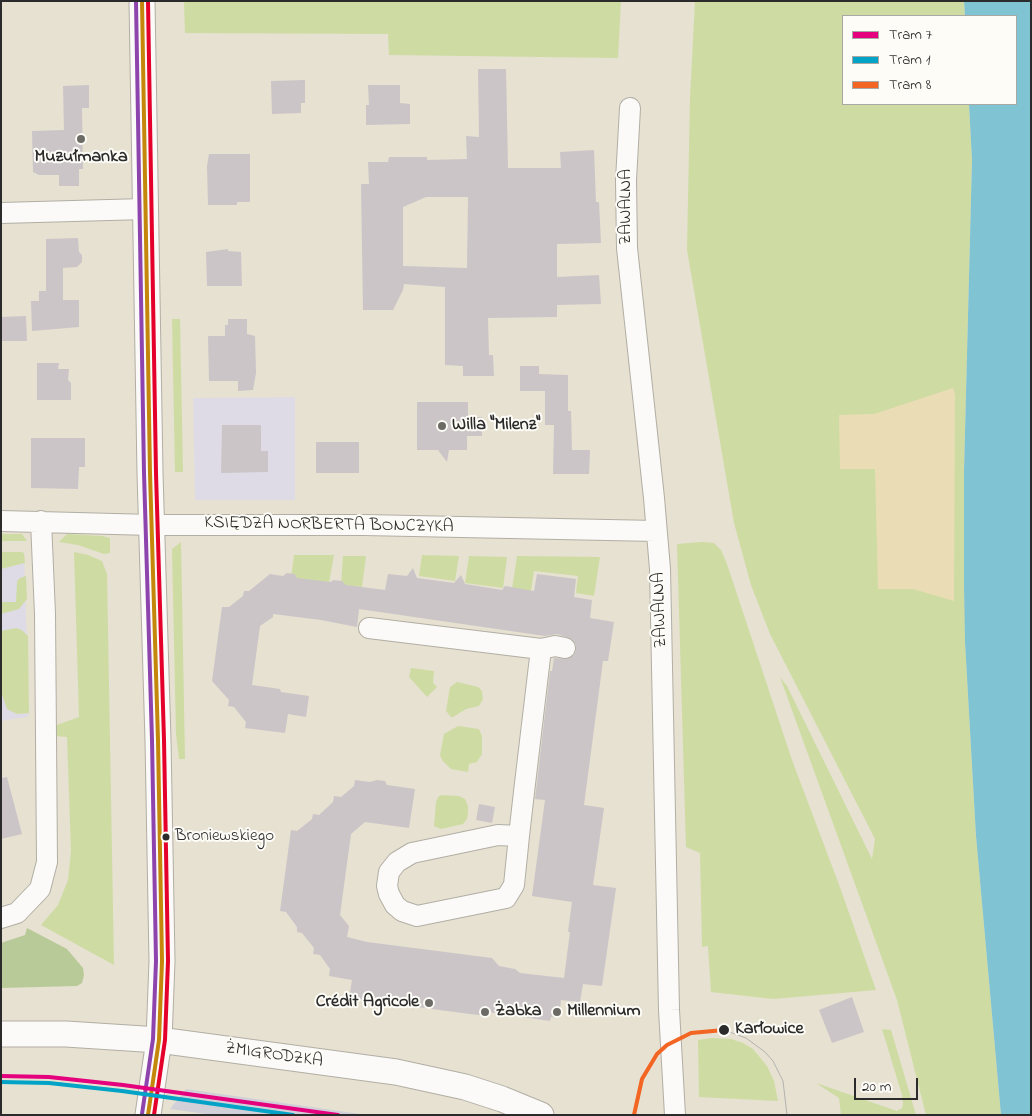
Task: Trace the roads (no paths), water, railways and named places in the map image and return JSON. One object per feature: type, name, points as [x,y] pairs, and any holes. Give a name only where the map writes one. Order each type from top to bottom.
[{"type":"street","points":[[142,1],[150,473],[162,961],[159,1040],[148,1115]]},
{"type":"street","name":"ZAWALNA","points":[[630,108],[626,180],[627,248],[654,498],[660,588],[669,1010],[675,1115]]},
{"type":"street","points":[[1,213],[145,209]]},
{"type":"street","name":"KSIĘDZA NORBERTA BONCZYKA","points":[[1,521],[152,525],[364,525],[656,531]]},
{"type":"street","points":[[1,918],[17,913],[40,889],[47,862],[45,634],[41,521]]},
{"type":"street","points":[[369,628],[541,649],[555,646],[565,648]]},
{"type":"street","points":[[519,836],[498,835],[412,853],[397,862],[390,872],[387,886],[389,894],[402,911],[417,916],[506,898],[514,885],[541,649]]},
{"type":"street","name":"ŻMIGRODZKA","points":[[1,1034],[66,1034],[159,1040],[263,1053],[427,1078],[465,1087],[502,1099],[540,1115]]},
{"type":"water","points":[[964,1],[1031,1],[1031,1115],[1001,1115],[976,836],[965,642],[964,585],[964,471],[972,160],[969,105],[1017,105],[1017,15],[965,15]]},
{"type":"tram line","points":[[724,1030],[746,1038],[765,1052],[773,1061],[783,1081],[787,1115]]},
{"type":"tram line","name":"8","points":[[634,1115],[642,1079],[657,1054],[667,1045],[691,1033],[724,1030]]},
{"type":"tram line","name":"7","points":[[1,1076],[49,1077],[123,1085],[338,1115]]},
{"type":"tram line","name":"1","points":[[1,1082],[49,1083],[122,1091],[293,1115]]},
{"type":"place","name":"Muzułmanka","points":[[81,139]]},
{"type":"place","name":"Willa \"Milenz\"","points":[[442,426]]},
{"type":"place","name":"Broniewskiego","points":[[166,837]]},
{"type":"place","name":"Crédit Agricole","points":[[429,1003]]},
{"type":"place","name":"Żabka","points":[[485,1012]]},
{"type":"place","name":"Millennium","points":[[557,1012]]},
{"type":"place","name":"Karłowice","points":[[724,1030]]}]
